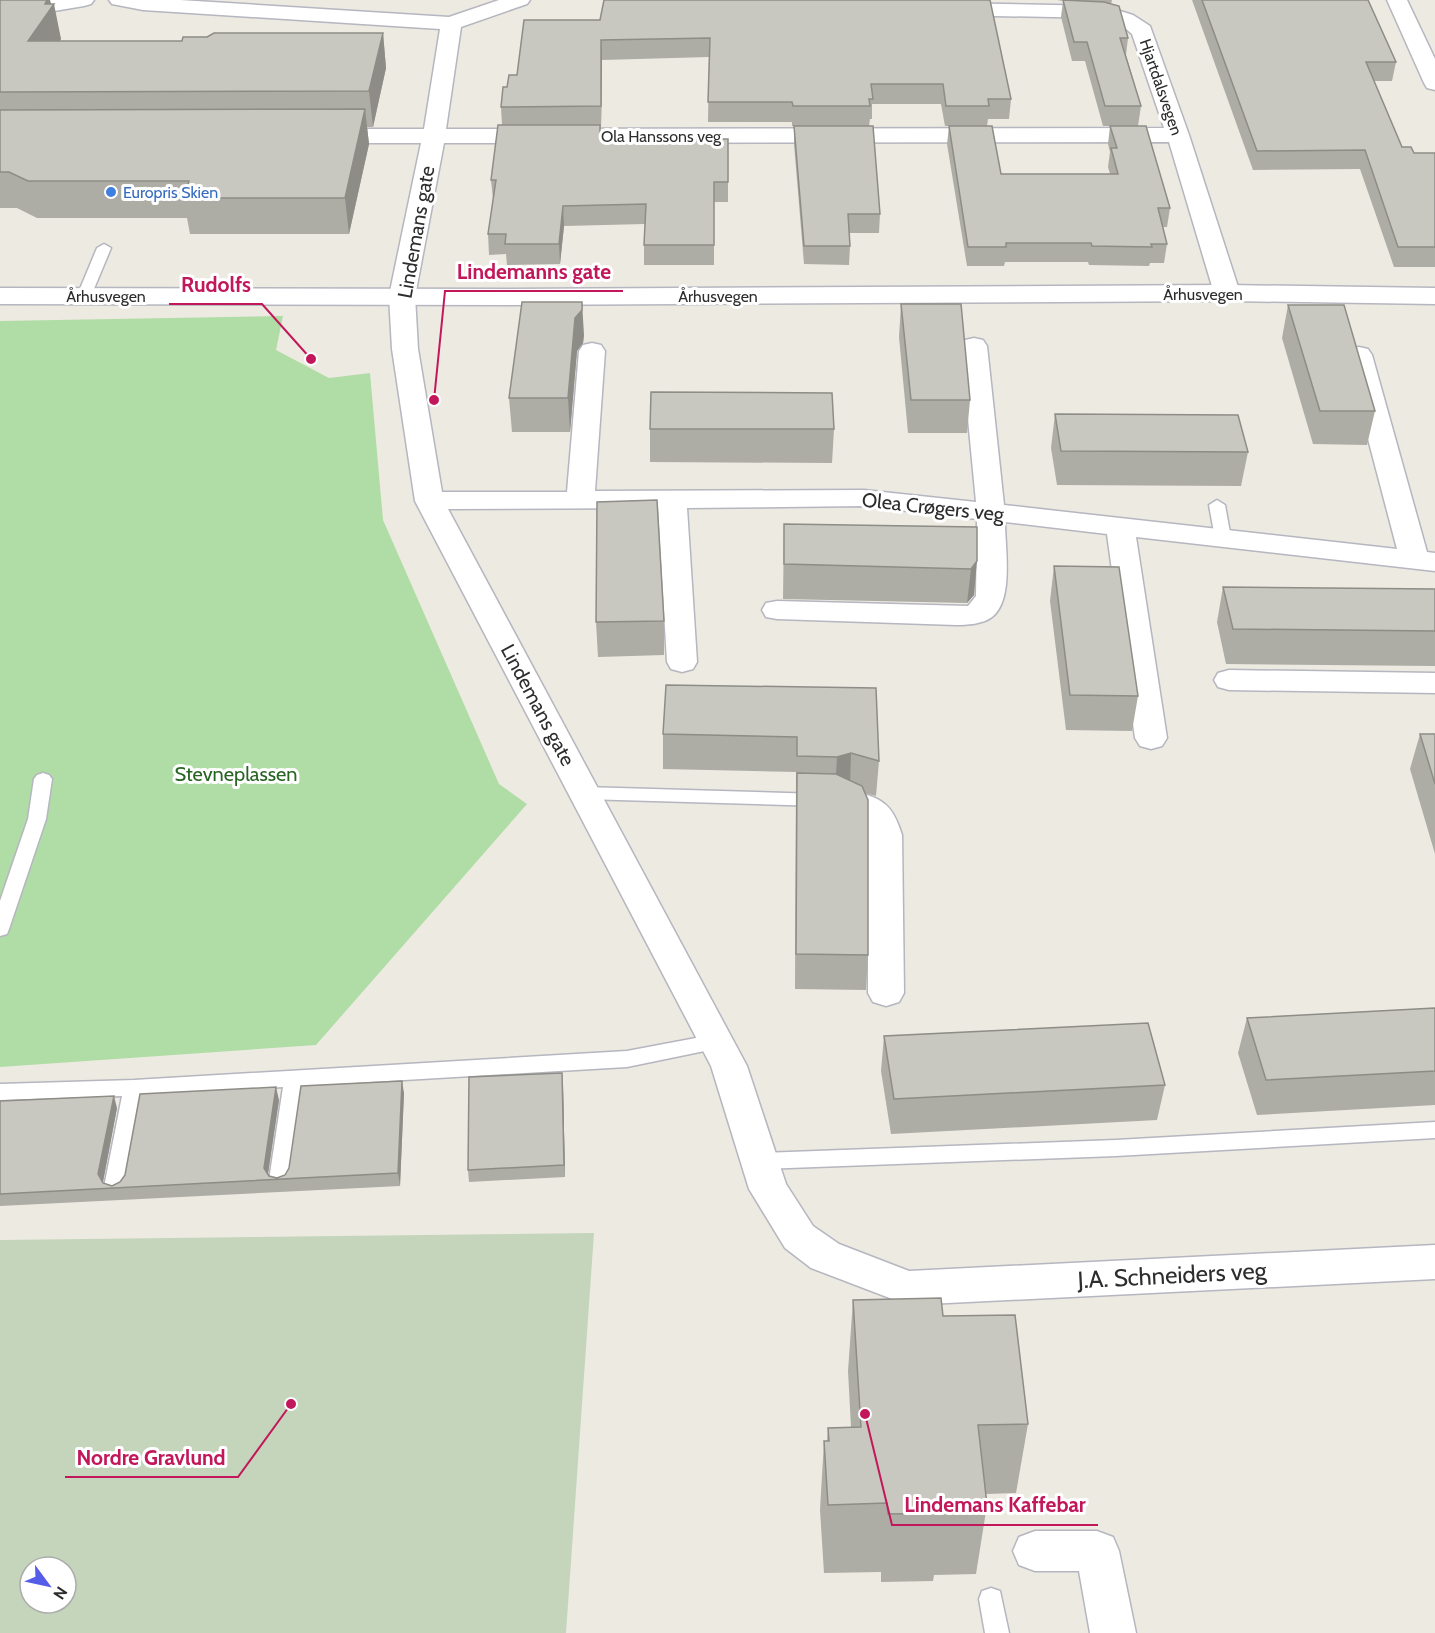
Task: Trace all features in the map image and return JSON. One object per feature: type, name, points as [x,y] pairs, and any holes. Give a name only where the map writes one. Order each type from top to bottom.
[{"type":"street","points":[[0,14],[84,0]]},
{"type":"street","points":[[119,0],[142,4],[451,23],[520,0]]},
{"type":"street","points":[[1397,0],[1435,82]]},
{"type":"street","name":"Hjartdalsvegen","points":[[930,9],[1066,9],[1104,12],[1126,19],[1142,31],[1178,135],[1227,293]]},
{"type":"street","name":"Lindemans gate","points":[[451,23],[434,136],[402,296],[405,349],[429,501],[729,1066],[768,1189],[799,1237],[825,1256],[908,1288]]},
{"type":"street","name":"Ola Hanssons veg","points":[[305,136],[1178,135]]},
{"type":"street","name":"Århusvegen","points":[[0,296],[1227,293],[1435,296]]},
{"type":"street","points":[[777,610],[956,616],[979,615],[987,607],[991,596],[991,513],[974,346]]},
{"type":"street","points":[[580,500],[592,351]]},
{"type":"street","points":[[1359,355],[1425,561]]},
{"type":"street","name":"Olea Crøgers veg","points":[[429,501],[864,498],[1425,561]]},
{"type":"street","points":[[672,500],[681,662]]},
{"type":"street","points":[[1120,527],[1151,738]]},
{"type":"street","points":[[1229,680],[1435,683]]},
{"type":"street","points":[[849,801],[867,806],[880,815],[885,835],[886,993]]},
{"type":"street","name":"J.A. Schneiders veg","points":[[908,1288],[1435,1262]]},
{"type":"street","points":[[1035,1551],[1097,1551],[1113,1633]]},
{"type":"lane","points":[[84,296],[104,248]]},
{"type":"lane","points":[[1217,506],[1223,538]]},
{"type":"lane","points":[[0,929],[38,819],[43,779]]},
{"type":"lane","points":[[584,794],[849,801]]},
{"type":"lane","points":[[0,1092],[134,1088],[627,1059],[717,1042]]},
{"type":"lane","points":[[279,1180],[294,1078]]},
{"type":"lane","points":[[115,1187],[134,1088]]},
{"type":"lane","points":[[759,1161],[1116,1148],[1435,1130]]},
{"type":"lane","points":[[991,1599],[997,1633]]},
{"type":"green space","name":"Stevneplassen","points":[[283,316],[276,350],[329,378],[370,373],[383,520],[499,784],[527,804],[316,1045],[0,1067],[0,321]]},
{"type":"green space","points":[[594,1233],[566,1633],[0,1633],[0,1240]]},
{"type":"building","points":[[0,0],[47,0],[45,4],[54,4],[28,41],[182,41],[183,37],[207,37],[214,33],[383,33],[369,91],[0,92]]},
{"type":"building","points":[[604,0],[990,0],[1011,99],[988,99],[989,106],[946,106],[943,84],[871,84],[873,99],[869,99],[870,106],[793,106],[792,102],[708,102],[710,38],[601,40],[601,106],[501,107],[503,87],[507,87],[509,75],[517,75],[524,20],[600,20]]},
{"type":"building","points":[[1063,0],[1104,2],[1119,6],[1128,38],[1120,38],[1141,106],[1105,106],[1087,42],[1074,42]]},
{"type":"building","points":[[1202,0],[1368,0],[1396,62],[1366,62],[1402,147],[1411,147],[1414,153],[1435,153],[1435,247],[1398,247],[1365,150],[1257,151]]},
{"type":"building","points":[[365,109],[345,198],[184,198],[189,181],[28,181],[9,172],[0,172],[0,110]]},
{"type":"building","points":[[498,125],[600,125],[600,139],[728,139],[728,182],[714,182],[714,245],[644,245],[646,204],[563,206],[559,244],[505,244],[506,234],[488,234],[496,180],[491,180]]},
{"type":"building","points":[[794,126],[873,126],[880,214],[848,214],[850,246],[804,246]]},
{"type":"building","points":[[949,126],[992,126],[1001,174],[1118,174],[1111,148],[1117,148],[1110,126],[1146,126],[1170,208],[1158,208],[1167,244],[1151,244],[1152,247],[1092,246],[1091,243],[1006,243],[1006,247],[968,247]]},
{"type":"building","points":[[522,302],[582,302],[582,310],[575,318],[568,398],[509,398]]},
{"type":"building","points":[[901,304],[961,304],[970,400],[911,400]]},
{"type":"building","points":[[1288,305],[1344,305],[1375,411],[1320,411]]},
{"type":"building","points":[[651,392],[832,393],[834,429],[650,429]]},
{"type":"building","points":[[1055,414],[1238,415],[1248,452],[1061,451]]},
{"type":"building","points":[[657,500],[664,621],[596,622],[597,502]]},
{"type":"building","points":[[784,524],[977,527],[977,561],[971,569],[784,564]]},
{"type":"building","points":[[1054,566],[1119,567],[1138,696],[1070,695]]},
{"type":"building","points":[[1223,587],[1435,589],[1435,631],[1233,629]]},
{"type":"building","points":[[666,685],[876,688],[879,761],[851,753],[837,757],[797,756],[797,737],[663,734]]},
{"type":"building","points":[[1420,734],[1435,734],[1435,784]]},
{"type":"building","points":[[797,773],[836,774],[862,786],[868,800],[868,955],[796,954]]},
{"type":"building","points":[[1435,1008],[1435,1071],[1266,1080],[1247,1018]]},
{"type":"building","points":[[1148,1023],[1165,1085],[894,1099],[884,1036]]},
{"type":"building","points":[[562,1073],[564,1165],[468,1170],[469,1077]]},
{"type":"building","points":[[402,1081],[398,1173],[0,1194],[0,1101],[114,1096],[98,1174],[103,1183],[112,1186],[120,1182],[125,1175],[140,1094],[276,1087],[264,1168],[269,1176],[277,1178],[285,1175],[289,1168],[301,1086]]},
{"type":"building","points":[[941,1298],[943,1316],[1015,1315],[1028,1424],[978,1425],[987,1505],[942,1506],[942,1513],[888,1514],[887,1503],[828,1505],[824,1441],[829,1441],[828,1428],[861,1427],[853,1300]]},
{"type":"place","name":"Europris Skien","points":[[111,192]]},
{"type":"place","name":"Rudolfs","points":[[311,359]]},
{"type":"place","name":"Lindemanns gate","points":[[434,400]]},
{"type":"place","name":"Nordre Gravlund","points":[[291,1404]]},
{"type":"place","name":"Lindemans Kaffebar","points":[[865,1414]]}]
